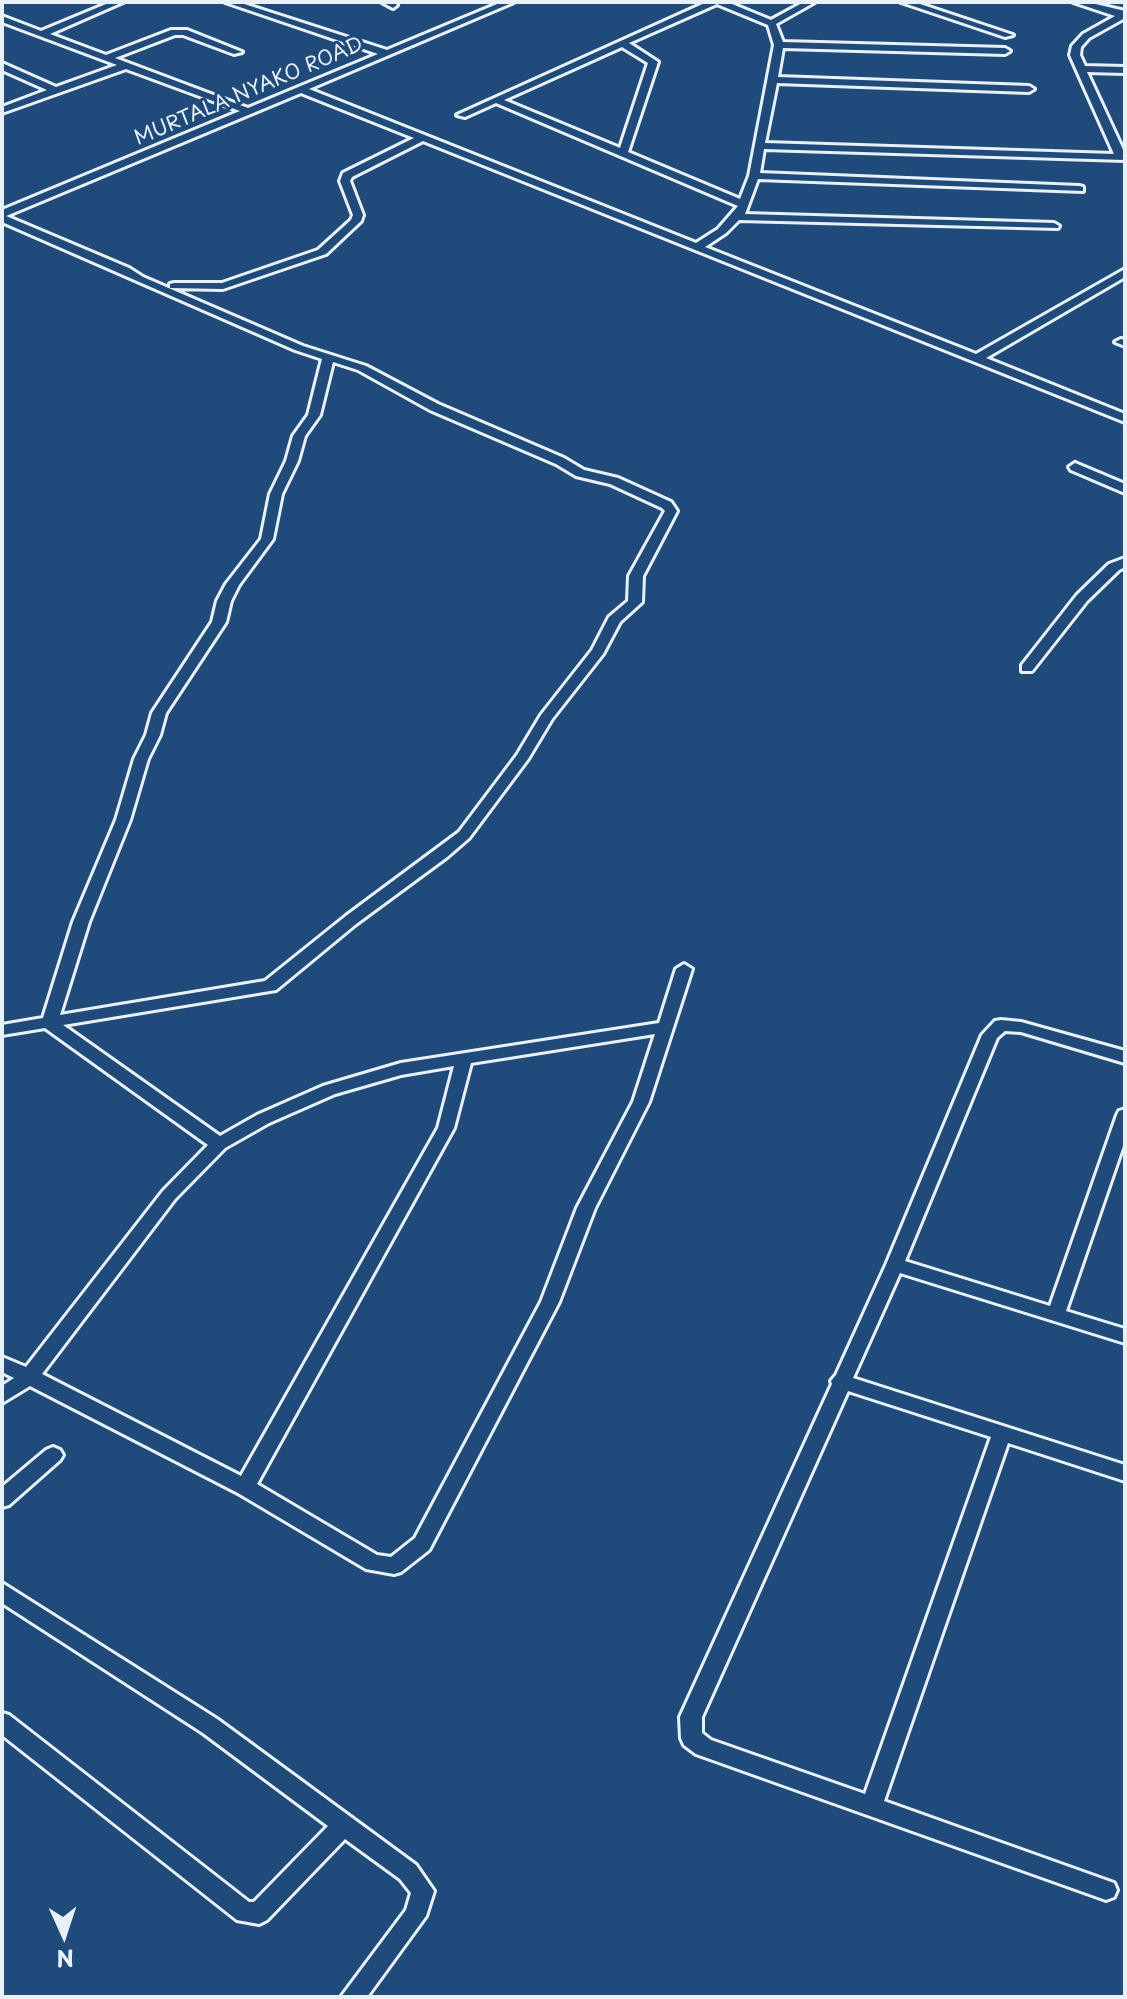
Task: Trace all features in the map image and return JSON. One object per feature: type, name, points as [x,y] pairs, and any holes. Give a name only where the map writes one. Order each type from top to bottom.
[{"type":"street","points":[[41,34],[119,2]]},
{"type":"street","points":[[229,2],[389,54]]},
{"type":"street","name":"MURTALA NYAKO ROAD","points":[[2,216],[510,2]]},
{"type":"street","points":[[462,115],[716,2],[771,23],[779,45],[754,176],[737,217],[698,247]]},
{"type":"street","points":[[771,23],[811,2]]},
{"type":"street","points":[[905,2],[1008,35]]},
{"type":"street","points":[[1077,2],[1124,15]]},
{"type":"street","points":[[759,146],[1123,157],[1075,55],[1077,46],[1086,36],[1124,15]]},
{"type":"street","points":[[2,19],[251,112]]},
{"type":"street","points":[[2,35],[22,27]]},
{"type":"street","points":[[104,59],[174,32],[184,32],[237,52]]},
{"type":"street","points":[[622,43],[653,62],[623,153]]},
{"type":"street","points":[[779,45],[1005,51]]},
{"type":"street","points":[[2,66],[56,91]]},
{"type":"street","points":[[2,110],[124,66]]},
{"type":"street","points":[[1080,69],[1125,70]]},
{"type":"street","points":[[772,80],[1029,89]]},
{"type":"street","points":[[303,90],[1125,418]]},
{"type":"street","points":[[497,100],[743,204]]},
{"type":"street","points":[[2,216],[117,267],[171,286],[203,289],[223,286],[322,252],[356,221],[358,215],[345,181],[347,175],[422,138]]},
{"type":"street","points":[[754,176],[1079,189]]},
{"type":"street","points":[[737,217],[1054,226]]},
{"type":"street","points":[[2,1030],[270,986],[303,957],[417,874],[464,835],[523,756],[546,718],[598,651],[614,620],[637,597],[636,576],[657,542],[671,508],[614,481],[572,470],[560,461],[434,407],[362,368],[328,358],[117,267]]},
{"type":"street","points":[[978,358],[1125,272]]},
{"type":"street","points":[[49,1023],[81,922],[123,820],[159,713],[219,622],[224,601],[233,584],[267,539],[276,494],[292,461],[299,436],[314,415],[328,358]]},
{"type":"street","points":[[1075,467],[1125,489]]},
{"type":"street","points":[[1027,668],[1082,598],[1114,567],[1125,562]]},
{"type":"street","points":[[2,1364],[245,1487],[373,1563],[394,1566],[422,1544],[550,1302],[586,1208],[641,1102],[684,969]]},
{"type":"street","points":[[49,1023],[219,1144]]},
{"type":"street","points":[[1106,1890],[704,1747],[692,1738],[691,1717],[840,1381],[895,1265],[990,1035],[1001,1025],[1021,1027],[1125,1057]]},
{"type":"street","points":[[2,1396],[30,1376],[169,1195],[219,1144],[263,1119],[329,1090],[401,1069],[665,1027]]},
{"type":"street","points":[[245,1487],[446,1128],[464,1060]]},
{"type":"street","points":[[1056,1315],[1125,1115]]},
{"type":"street","points":[[895,1265],[1125,1336]]},
{"type":"street","points":[[840,1381],[1125,1473]]},
{"type":"street","points":[[871,1807],[1002,1433]]},
{"type":"street","points":[[2,1499],[53,1455]]},
{"type":"street","points":[[2,1592],[210,1726],[408,1872],[423,1891],[415,1916],[353,1997]]},
{"type":"street","points":[[2,1722],[245,1913],[259,1913],[344,1825]]}]
